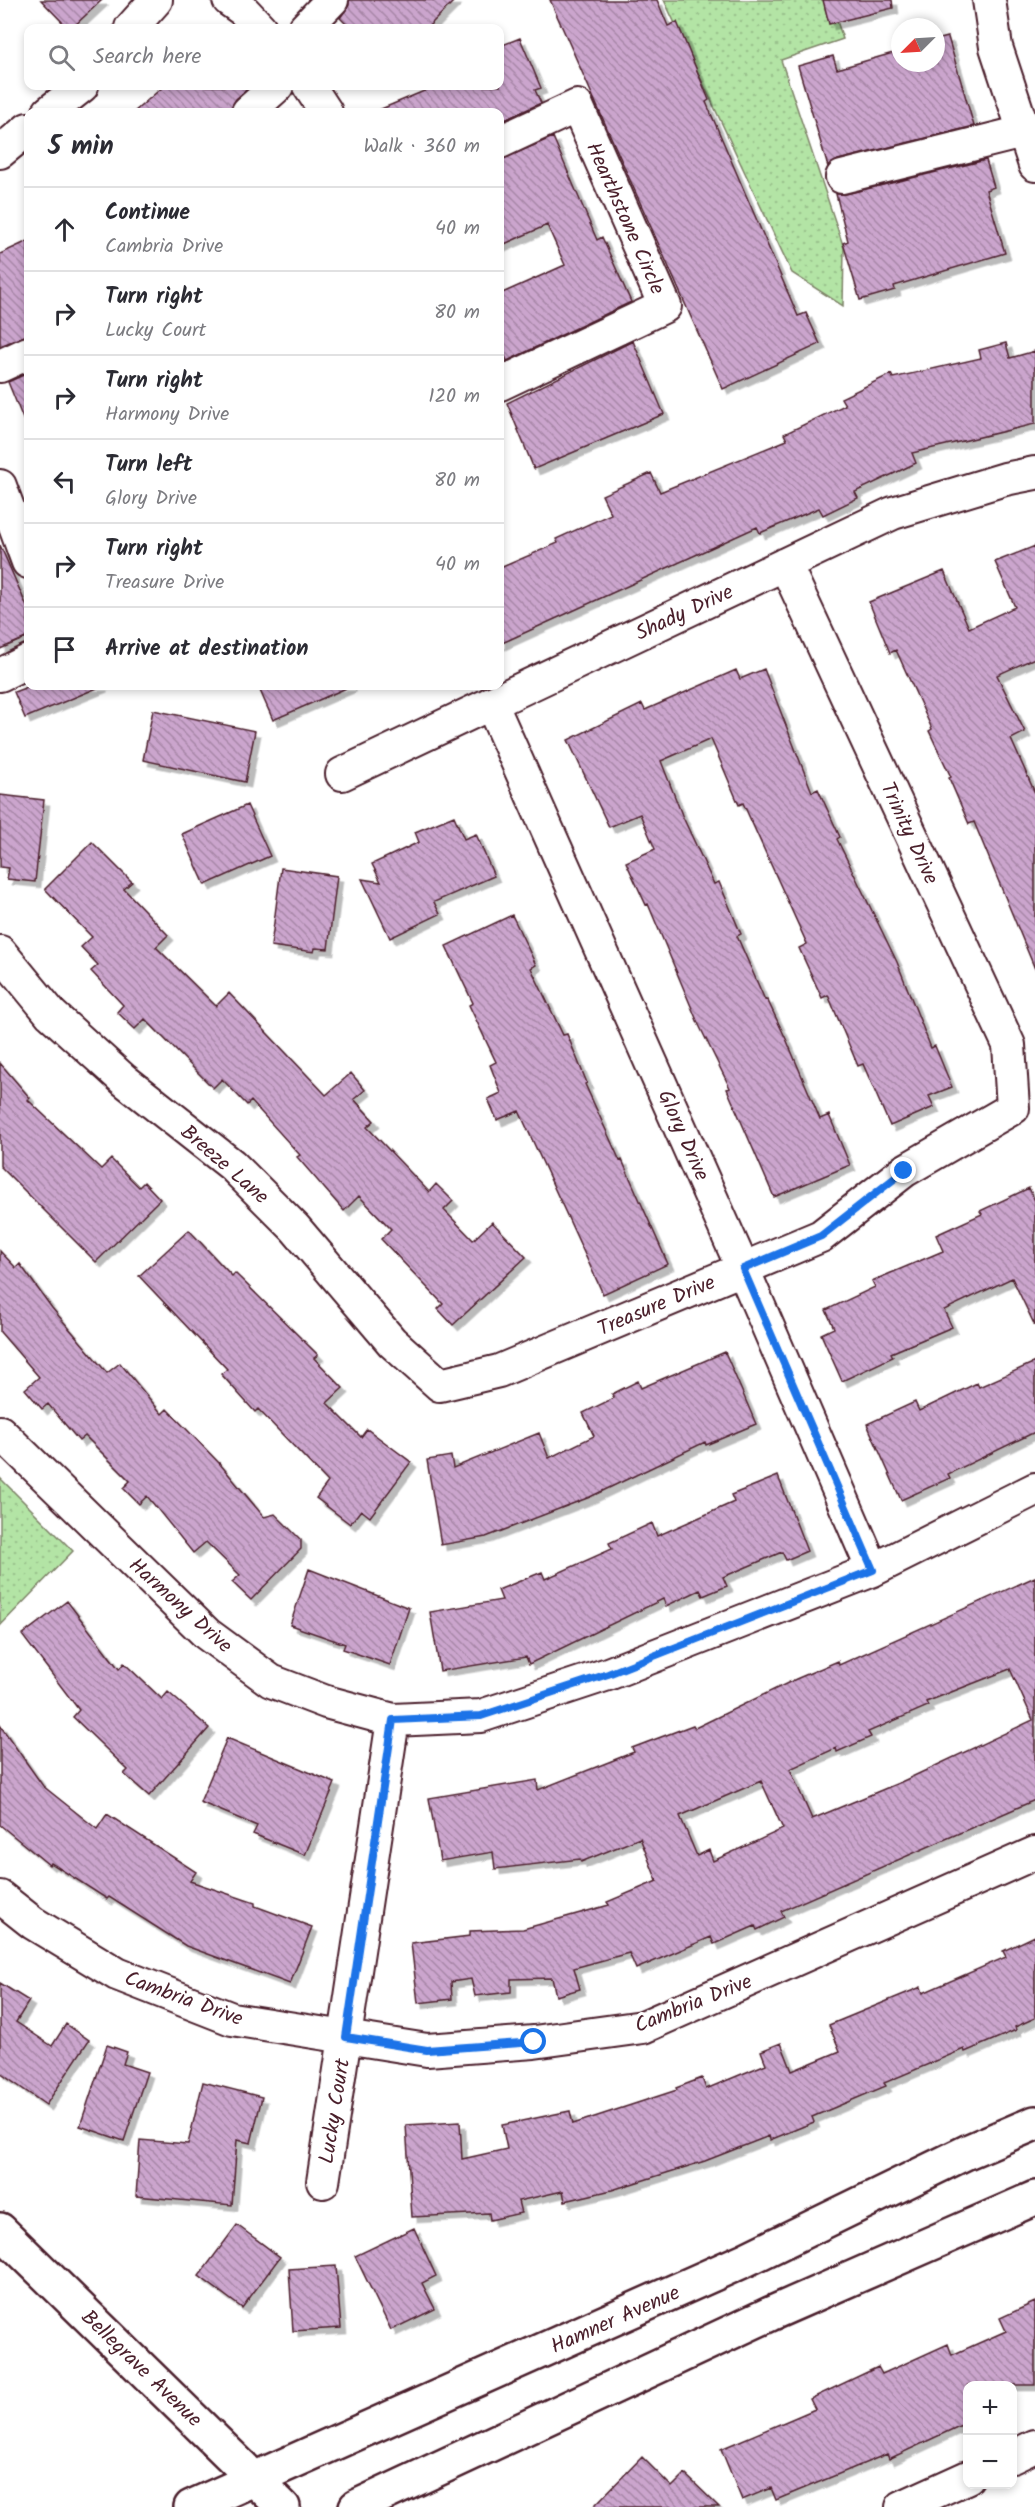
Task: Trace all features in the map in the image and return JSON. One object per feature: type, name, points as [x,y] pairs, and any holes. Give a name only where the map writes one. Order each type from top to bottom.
[{"type":"main road","name":"Hamner Avenue","points":[[191,2507],[256,2480],[745,2260],[967,2152],[1035,2123]]},
{"type":"main road","points":[[356,2507],[770,2314],[1035,2198]]},
{"type":"main road","name":"Bellegrave Avenue","points":[[0,2230],[283,2507]]},
{"type":"street","points":[[135,24],[156,0]]},
{"type":"street","points":[[229,0],[256,24]]},
{"type":"street","points":[[309,24],[332,0]]},
{"type":"street","points":[[989,0],[996,47],[1035,165]]},
{"type":"street","points":[[54,108],[77,90]]},
{"type":"street","points":[[252,108],[273,90]]},
{"type":"street","points":[[312,90],[323,108]]},
{"type":"street","name":"Hearthstone Circle","points":[[504,140],[577,106],[665,306],[504,382]]},
{"type":"street","points":[[0,152],[24,132]]},
{"type":"street","points":[[842,177],[1023,132]]},
{"type":"street","points":[[0,366],[24,355]]},
{"type":"street","name":"Shady Drive","points":[[342,774],[893,513],[1005,479],[1035,473]]},
{"type":"street","points":[[0,486],[24,551]]},
{"type":"street","name":"Trinity Drive","points":[[785,564],[1009,1046],[1013,1108]]},
{"type":"street","points":[[0,675],[24,663]]},
{"type":"street","name":"Glory Drive","points":[[491,703],[743,1269],[873,1570]]},
{"type":"street","name":"Breeze Lane","points":[[0,952],[51,1014],[124,1080],[232,1165],[296,1227],[392,1342],[440,1385]]},
{"type":"street","name":"Treasure Drive","points":[[440,1385],[499,1371],[821,1236],[904,1171],[1013,1108]]},
{"type":"street","name":"Harmony Drive","points":[[0,1432],[207,1634],[271,1681],[326,1702],[393,1720],[481,1716],[608,1674],[873,1570],[1035,1489]]},
{"type":"street","name":"Lucky Court","points":[[322,2182],[393,1720]]},
{"type":"street","name":"Cambria Drive","points":[[0,1897],[33,1923],[117,1974],[232,2019],[427,2050],[534,2042],[643,2028],[1035,1853]]},
{"type":"street","points":[[1017,2455],[1035,2446]]},
{"type":"street","points":[[902,2507],[963,2479]]},
{"type":"green space","points":[[664,0],[830,0],[843,39],[781,60],[844,248],[843,306],[792,273]]},
{"type":"green space","points":[[0,1478],[73,1551],[0,1626]]},
{"type":"building","points":[[41,0],[102,0],[76,24],[64,24]]},
{"type":"building","points":[[349,0],[455,0],[431,24],[346,24],[340,18],[349,5]]},
{"type":"building","points":[[550,0],[657,0],[668,26],[677,22],[709,100],[706,102],[798,316],[806,313],[820,344],[723,389]]},
{"type":"building","points":[[823,0],[892,0],[893,8],[829,24]]},
{"type":"building","points":[[948,37],[974,126],[838,160],[828,167],[798,66],[833,56],[837,69],[891,54],[891,72],[945,72],[945,38]]},
{"type":"building","points":[[520,38],[541,88],[535,90],[541,103],[504,120],[504,108],[384,108],[426,90],[504,90],[504,44]]},
{"type":"building","points":[[159,90],[246,90],[236,99],[232,108],[139,108]]},
{"type":"building","points":[[553,137],[597,240],[602,237],[631,302],[507,361],[504,354],[504,292],[565,265],[547,225],[504,244],[504,158]]},
{"type":"building","points":[[986,160],[994,187],[986,190],[1005,253],[894,286],[895,290],[860,300],[843,243],[848,241],[836,194],[846,194]]},
{"type":"building","points":[[24,243],[24,337],[0,346],[0,254]]},
{"type":"building","points":[[633,341],[664,414],[534,469],[507,403]]},
{"type":"building","points":[[1006,343],[1010,358],[1035,351],[1035,424],[912,453],[916,463],[855,492],[858,498],[823,515],[819,508],[760,533],[757,527],[504,642],[504,566],[558,543],[556,539],[611,514],[602,495],[651,473],[660,492],[787,440],[784,434],[845,405],[841,398],[891,374],[893,378],[981,358],[979,350]]},
{"type":"building","points":[[24,375],[24,421],[8,382]]},
{"type":"building","points":[[0,545],[24,600],[24,639],[0,649]]},
{"type":"building","points":[[1035,546],[1035,658],[997,675],[1025,732],[1011,739],[1035,793],[1035,969],[974,822],[969,824],[949,778],[951,777],[929,731],[932,729],[896,650],[890,653],[869,602],[944,571],[969,628],[1015,607],[995,562]]},
{"type":"building","points":[[764,669],[812,792],[818,789],[840,837],[837,839],[897,962],[931,1048],[935,1046],[952,1087],[929,1096],[934,1107],[890,1126],[863,1064],[858,1066],[828,995],[822,998],[799,948],[807,944],[743,803],[739,805],[711,739],[661,761],[682,815],[714,884],[719,882],[741,934],[737,936],[765,1000],[767,999],[787,1041],[820,1119],[829,1115],[850,1165],[774,1197],[727,1089],[730,1088],[698,1023],[648,904],[646,905],[626,862],[655,849],[640,814],[609,827],[568,740],[642,704],[645,710],[736,670],[740,679]]},
{"type":"building","points":[[24,688],[92,690],[25,718],[14,692]]},
{"type":"building","points":[[260,690],[342,690],[273,720]]},
{"type":"building","points":[[153,710],[255,731],[245,782],[143,760]]},
{"type":"building","points":[[0,795],[44,800],[35,882],[7,879],[9,868],[0,867]]},
{"type":"building","points":[[247,805],[270,856],[205,885],[182,834]]},
{"type":"building","points":[[454,816],[464,839],[476,834],[494,876],[434,902],[440,914],[390,938],[362,879],[381,882],[372,864],[419,842],[415,832]]},
{"type":"building","points":[[92,842],[132,882],[124,889],[168,935],[156,947],[216,1006],[229,993],[326,1095],[351,1073],[365,1090],[354,1099],[374,1121],[367,1127],[429,1192],[436,1184],[453,1201],[444,1210],[473,1240],[492,1222],[526,1257],[453,1325],[438,1309],[443,1304],[381,1239],[391,1229],[359,1196],[344,1211],[297,1157],[300,1155],[251,1101],[247,1105],[222,1079],[213,1088],[145,1019],[135,1029],[117,1012],[123,1005],[91,971],[98,965],[81,947],[92,937],[45,889]]},
{"type":"building","points":[[281,868],[337,876],[328,949],[315,948],[314,952],[271,946]]},
{"type":"building","points":[[512,915],[536,965],[531,968],[563,1035],[567,1034],[587,1083],[585,1084],[668,1264],[603,1294],[519,1111],[497,1120],[488,1099],[501,1093],[490,1065],[496,1062],[469,1005],[473,1003],[446,946]]},
{"type":"building","points":[[0,1063],[30,1098],[28,1100],[101,1169],[111,1159],[139,1187],[144,1182],[160,1199],[96,1262],[0,1166]]},
{"type":"building","points":[[1029,1188],[1035,1201],[1035,1326],[1012,1278],[944,1310],[952,1327],[891,1353],[893,1357],[842,1381],[821,1334],[834,1328],[826,1310],[875,1287],[872,1281],[943,1251],[936,1235],[982,1214],[980,1211]]},
{"type":"building","points":[[189,1230],[232,1276],[235,1273],[318,1355],[314,1358],[343,1388],[327,1403],[361,1437],[367,1429],[411,1462],[370,1517],[361,1510],[350,1524],[316,1498],[328,1482],[258,1409],[255,1412],[221,1374],[227,1369],[139,1276]]},
{"type":"building","points":[[0,1251],[16,1268],[20,1264],[52,1308],[107,1373],[120,1363],[162,1414],[167,1409],[220,1464],[264,1517],[275,1514],[301,1540],[301,1549],[251,1600],[232,1582],[240,1575],[206,1542],[193,1553],[147,1496],[139,1504],[123,1488],[130,1481],[85,1436],[79,1441],[48,1404],[42,1409],[25,1389],[39,1377],[0,1332]]},
{"type":"building","points":[[725,1352],[756,1424],[706,1445],[705,1442],[590,1497],[486,1537],[441,1545],[427,1460],[451,1456],[453,1468],[539,1433],[549,1458],[594,1436],[583,1413],[614,1398],[612,1394],[638,1381],[641,1388]]},
{"type":"building","points":[[1035,1362],[1035,1432],[948,1474],[950,1478],[901,1500],[867,1424],[915,1402],[919,1411],[977,1383],[979,1387]]},
{"type":"building","points":[[778,1476],[807,1551],[786,1560],[782,1552],[723,1577],[727,1586],[703,1596],[700,1590],[666,1606],[663,1599],[529,1664],[526,1657],[440,1671],[430,1612],[502,1600],[498,1590],[542,1572],[545,1579],[612,1549],[609,1543],[652,1523],[657,1536],[734,1502],[731,1495]]},
{"type":"building","points":[[309,1569],[409,1608],[390,1665],[343,1649],[345,1644],[290,1625]]},
{"type":"building","points":[[1035,1577],[1035,1800],[781,1911],[784,1917],[757,1930],[755,1926],[714,1944],[711,1937],[636,1969],[629,1953],[574,1968],[580,1989],[556,1996],[552,1978],[511,1979],[511,1992],[475,1996],[471,1979],[451,1982],[452,1999],[418,2003],[411,1943],[470,1936],[470,1931],[523,1929],[609,1905],[607,1902],[657,1881],[640,1838],[581,1862],[580,1859],[495,1869],[493,1852],[440,1861],[429,1798],[537,1780],[538,1790],[634,1752],[632,1748],[693,1725],[695,1728],[838,1661],[839,1665]],"holes":[[[1010,1669],[1033,1720],[901,1782],[812,1819],[790,1769],[836,1748],[837,1752],[871,1737],[868,1732],[928,1706],[926,1702]],[[761,1781],[783,1829],[713,1861],[709,1850],[697,1856],[680,1816]]]},
{"type":"building","points":[[67,1601],[119,1669],[124,1663],[162,1699],[168,1692],[209,1728],[149,1796],[124,1774],[128,1770],[73,1717],[79,1710],[22,1635]]},
{"type":"building","points":[[0,1725],[43,1786],[97,1829],[107,1814],[196,1872],[190,1881],[255,1903],[255,1906],[312,1927],[290,1984],[186,1946],[109,1897],[107,1899],[51,1863],[49,1865],[0,1825]]},
{"type":"building","points":[[227,1738],[335,1783],[305,1855],[253,1834],[257,1826],[200,1802]]},
{"type":"building","points":[[1035,1936],[1035,2018],[1015,2027],[1016,2030],[965,2052],[964,2049],[884,2083],[886,2086],[812,2117],[814,2122],[770,2140],[769,2136],[705,2161],[612,2190],[565,2201],[563,2191],[518,2201],[521,2213],[490,2220],[489,2213],[412,2217],[406,2125],[460,2122],[462,2159],[507,2149],[502,2125],[570,2111],[573,2124],[677,2090],[676,2088],[702,2078],[706,2089],[766,2064],[761,2051],[781,2043],[792,2071],[840,2051],[829,2025],[921,1987],[923,1993],[1006,1957],[1003,1951]]},
{"type":"building","points":[[0,1983],[29,2001],[16,2022],[52,2046],[66,2024],[89,2040],[46,2105],[0,2073]]},
{"type":"building","points":[[107,2045],[127,2052],[123,2064],[147,2072],[124,2141],[80,2126]]},
{"type":"building","points":[[203,2082],[262,2097],[251,2143],[237,2140],[232,2205],[136,2196],[140,2140],[188,2144]]},
{"type":"building","points":[[237,2225],[280,2257],[242,2308],[199,2276]]},
{"type":"building","points":[[414,2228],[436,2276],[422,2283],[435,2309],[391,2330],[355,2256]]},
{"type":"building","points":[[336,2266],[341,2328],[293,2331],[289,2269]]},
{"type":"building","points":[[1035,2302],[1035,2385],[1017,2385],[1017,2381],[963,2381],[963,2424],[889,2459],[887,2454],[776,2500],[771,2488],[742,2500],[721,2449],[815,2409],[810,2399],[878,2367],[882,2374],[948,2344],[952,2355],[1006,2331],[1000,2318]]},
{"type":"building","points":[[642,2457],[672,2487],[685,2474],[719,2507],[593,2507]]},
{"type":"route","points":[[534,2042],[427,2050],[346,2037],[393,1720],[481,1716],[608,1674],[873,1570],[743,1269],[821,1236],[904,1171]]}]
